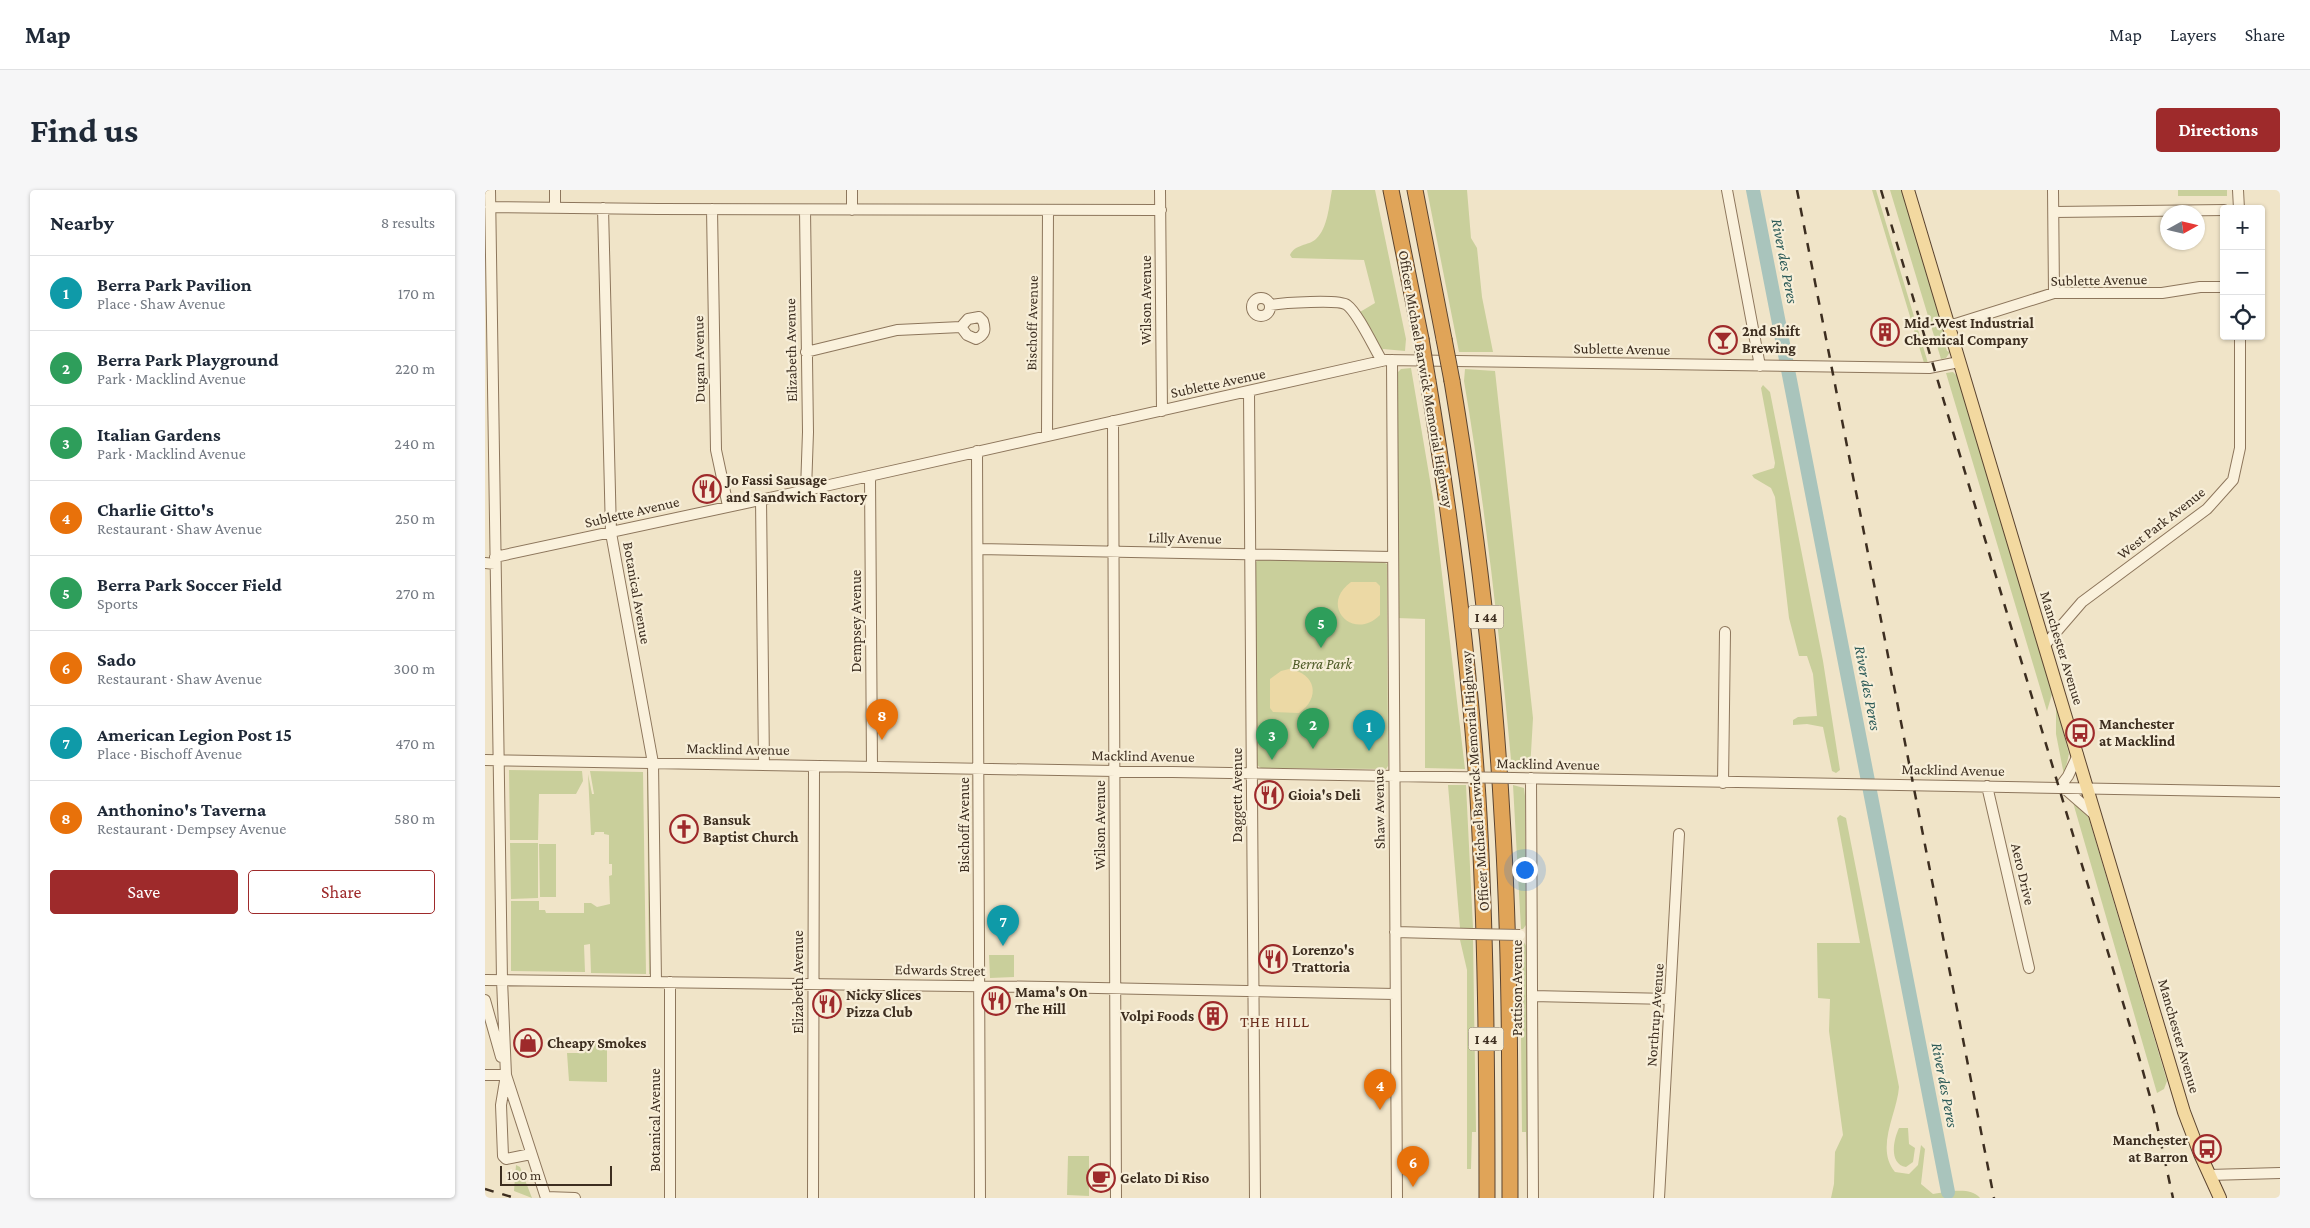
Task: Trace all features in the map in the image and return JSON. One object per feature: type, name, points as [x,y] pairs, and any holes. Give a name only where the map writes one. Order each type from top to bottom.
[{"type":"highway","name":"Officer Michael Barwick Memorial Highway","points":[[1391,190],[1421,339],[1459,592],[1477,788],[1485,953],[1487,1198]]},
{"type":"highway","name":"Officer Michael Barwick Memorial Highway","points":[[1415,190],[1452,381],[1481,579],[1499,760],[1509,956],[1511,1198]]},
{"type":"main road","name":"Manchester Avenue","points":[[1908,190],[2044,646],[2089,789],[2184,1112],[2220,1198]]},
{"type":"street","points":[[490,190],[488,269],[489,427],[499,760],[502,980],[506,1075],[501,1105],[503,1156],[506,1159],[531,1154]]},
{"type":"street","points":[[555,190],[555,208]]},
{"type":"street","points":[[852,190],[852,210]]},
{"type":"street","name":"Wilson Avenue","points":[[1160,190],[1163,411]]},
{"type":"street","points":[[1727,190],[1764,366]]},
{"type":"street","points":[[2053,190],[2054,293]]},
{"type":"street","points":[[2239,190],[2239,205]]},
{"type":"street","points":[[491,207],[712,210],[1161,210]]},
{"type":"street","name":"Botanical Avenue","points":[[603,208],[611,533],[653,763],[656,982]]},
{"type":"street","name":"Dugan Avenue","points":[[712,210],[716,450],[728,506]]},
{"type":"street","name":"Elizabeth Avenue","points":[[805,210],[808,432],[806,490]]},
{"type":"street","name":"Bischoff Avenue","points":[[1047,436],[1048,210]]},
{"type":"street","points":[[2053,212],[2220,210]]},
{"type":"street","name":"Sublette Avenue","points":[[1949,326],[2054,293],[2162,293],[2201,287],[2220,287]]},
{"type":"street","points":[[1270,305],[1284,303],[1342,303],[1352,310],[1387,361]]},
{"type":"street","points":[[806,352],[897,330],[961,327]]},
{"type":"street","name":"West Park Avenue","points":[[2044,646],[2082,602],[2207,510],[2233,480],[2240,448],[2240,340]]},
{"type":"street","name":"Sublette Avenue","points":[[492,561],[728,506],[1387,361],[1929,368],[1959,362]]},
{"type":"street","name":"Shaw Avenue","points":[[1387,361],[1392,557],[1397,1198]]},
{"type":"street","name":"Daggett Avenue","points":[[1249,392],[1255,1198]]},
{"type":"street","name":"Wilson Avenue","points":[[1113,421],[1116,1198]]},
{"type":"street","name":"Bischoff Avenue","points":[[977,451],[980,1198]]},
{"type":"street","name":"Dempsey Avenue","points":[[870,476],[872,767]]},
{"type":"street","points":[[761,499],[765,765]]},
{"type":"street","name":"Lilly Avenue","points":[[978,549],[1392,557]]},
{"type":"street","points":[[1723,783],[1725,632]]},
{"type":"street","points":[[2078,755],[2062,788],[2097,816]]},
{"type":"street","name":"Macklind Avenue","points":[[485,760],[2280,792]]},
{"type":"street","name":"Elizabeth Avenue","points":[[813,1198],[815,766]]},
{"type":"street","name":"Pattison Avenue","points":[[1531,778],[1533,1198]]},
{"type":"street","name":"Aero Drive","points":[[1987,786],[2029,968]]},
{"type":"street","name":"Northrup Avenue","points":[[1659,1198],[1679,834]]},
{"type":"street","points":[[1395,932],[1531,935]]},
{"type":"street","name":"Edwards Street","points":[[485,980],[1115,988],[1395,994]]},
{"type":"street","name":"Botanical Avenue","points":[[669,982],[670,1198]]},
{"type":"street","points":[[1532,996],[1670,999]]},
{"type":"street","points":[[485,1000],[506,1075],[545,1195],[559,1198],[575,1198]]},
{"type":"street","points":[[485,1075],[506,1075]]},
{"type":"street","points":[[2209,1175],[2280,1173]]},
{"type":"green space","points":[[1332,190],[1375,190],[1406,339],[1405,351],[1383,349],[1382,351],[1360,312],[1375,303],[1364,260],[1292,258],[1290,255],[1292,251],[1313,241],[1320,234],[1327,216]]},
{"type":"green space","points":[[1427,190],[1467,190],[1471,238],[1477,248],[1482,297],[1493,352],[1459,352]]},
{"type":"green space","points":[[1872,190],[1876,190],[1928,363],[1924,363]]},
{"type":"green space","points":[[1890,190],[1902,190],[1945,334],[1942,335],[1947,351],[1950,352],[1946,358],[1941,359]]},
{"type":"green space","points":[[2178,190],[2227,190],[2227,196],[2178,196]]},
{"type":"green space","points":[[1411,368],[1433,498],[1465,769],[1425,768],[1425,619],[1397,618],[1396,374],[1401,369]]},
{"type":"green space","points":[[1465,369],[1495,371],[1533,718],[1530,770],[1512,770],[1492,575],[1464,381]]},
{"type":"green space","points":[[1953,372],[1958,377],[2052,694],[2047,711],[1946,373]]},
{"type":"green space","points":[[1763,385],[1770,392],[1823,661],[1840,770],[1836,773],[1832,771],[1823,727],[1807,724],[1793,725],[1793,720],[1798,717],[1817,716],[1813,674],[1807,656],[1799,656],[1789,618],[1775,497],[1771,488],[1752,475],[1774,468],[1775,463],[1761,388]]},
{"type":"green space","name":"Berra Park","points":[[1259,559],[1383,562],[1387,564],[1388,766],[1386,769],[1261,768],[1257,765],[1255,563]]},
{"type":"green space","points":[[2056,705],[2069,754],[2064,775],[2056,734]]},
{"type":"green space","points":[[509,770],[582,771],[583,781],[576,794],[539,794],[538,840],[510,840]]},
{"type":"green space","points":[[590,771],[643,772],[646,974],[591,973],[590,944],[584,945],[585,972],[511,971],[511,901],[539,901],[539,910],[545,910],[546,913],[584,913],[584,903],[591,903],[597,907],[610,904],[609,876],[612,875],[612,864],[609,864],[609,835],[604,834],[604,832],[595,832],[594,835],[591,835],[588,774],[592,794],[594,794]]},
{"type":"green space","points":[[647,772],[649,772],[651,974],[649,974]]},
{"type":"green space","points":[[1448,785],[1466,785],[1473,928],[1460,928]]},
{"type":"green space","points":[[1513,785],[1524,788],[1525,796],[1526,925],[1523,929],[1521,929]]},
{"type":"green space","points":[[2072,799],[2087,814],[2090,822],[2167,1081],[2164,1089],[2157,1093]]},
{"type":"green space","points":[[1840,815],[1846,818],[1899,1087],[1887,1142],[1889,1163],[1895,1172],[1909,1174],[1918,1165],[1921,1145],[1925,1149],[1921,1184],[1933,1194],[1964,1191],[1976,1194],[1980,1198],[1831,1198],[1834,1184],[1835,1152],[1843,1135],[1829,1031],[1830,999],[1818,998],[1817,943],[1860,943],[1837,818]]},
{"type":"green space","points":[[510,843],[538,843],[538,898],[511,899]]},
{"type":"green space","points":[[539,844],[556,844],[556,897],[540,897]]},
{"type":"green space","points":[[1460,940],[1473,940],[1476,1132],[1472,1132],[1471,1169],[1467,1169],[1467,970]]},
{"type":"green space","points":[[1520,941],[1524,942],[1526,946],[1528,1198],[1526,1132],[1522,1132]]},
{"type":"green space","points":[[989,955],[1014,955],[1014,977],[990,978]]},
{"type":"green space","points":[[583,1042],[607,1042],[607,1082],[569,1081],[567,1053],[582,1053]]},
{"type":"green space","points":[[1899,1128],[1908,1128],[1909,1144],[1915,1148],[1913,1162],[1906,1167],[1901,1165],[1895,1157],[1894,1145]]},
{"type":"green space","points":[[1068,1156],[1089,1156],[1089,1196],[1067,1195]]},
{"type":"green space","points":[[516,1165],[520,1167],[532,1198],[514,1191]]},
{"type":"sand","points":[[1351,582],[1376,582],[1380,586],[1380,615],[1370,622],[1360,625],[1351,623],[1343,618],[1339,610],[1338,601],[1342,591]]},
{"type":"sand","points":[[1289,669],[1305,675],[1310,681],[1313,694],[1311,700],[1299,713],[1273,712],[1270,708],[1270,679],[1281,671]]},
{"type":"waterway","name":"River des Peres","points":[[1753,190],[1948,1192]]},
{"type":"railway","points":[[1797,190],[1994,1198]]},
{"type":"railway","points":[[1881,190],[2135,1043],[2154,1111],[2173,1198]]},
{"type":"railway","points":[[485,1189],[515,1198]]},
{"type":"place","name":"Mid-West Industrial Chemical Company","points":[[1885,332]]},
{"type":"place","name":"2nd Shift Brewing","points":[[1723,340]]},
{"type":"place","name":"Jo Fassi Sausage and Sandwich Factory","points":[[707,489]]},
{"type":"place","name":"Berra Park Soccer Field","points":[[1321,648]]},
{"type":"place","name":"Manchester at Macklind","points":[[2080,733]]},
{"type":"place","name":"Anthonino's Taverna","points":[[882,740]]},
{"type":"place","name":"Berra Park Playground","points":[[1313,749]]},
{"type":"place","name":"Berra Park Pavilion","points":[[1369,751]]},
{"type":"place","name":"Italian Gardens","points":[[1272,760]]},
{"type":"place","name":"Gioia's Deli","points":[[1269,795]]},
{"type":"place","name":"Bansuk Baptist Church","points":[[684,829]]},
{"type":"place","name":"American Legion Post 15","points":[[1003,946]]},
{"type":"place","name":"Lorenzo's Trattoria","points":[[1273,959]]},
{"type":"place","name":"Mama's On The Hill","points":[[996,1001]]},
{"type":"place","name":"Nicky Slices Pizza Club","points":[[827,1004]]},
{"type":"place","name":"Volpi Foods","points":[[1213,1016]]},
{"type":"place","name":"Cheapy Smokes","points":[[528,1043]]},
{"type":"place","name":"Charlie Gitto's","points":[[1380,1110]]},
{"type":"place","name":"Manchester at Barron","points":[[2207,1149]]},
{"type":"place","name":"Gelato Di Riso","points":[[1101,1178]]},
{"type":"place","name":"Sado","points":[[1413,1187]]},
{"type":"district","name":"THE HILL","points":[[1275,1021]]}]
